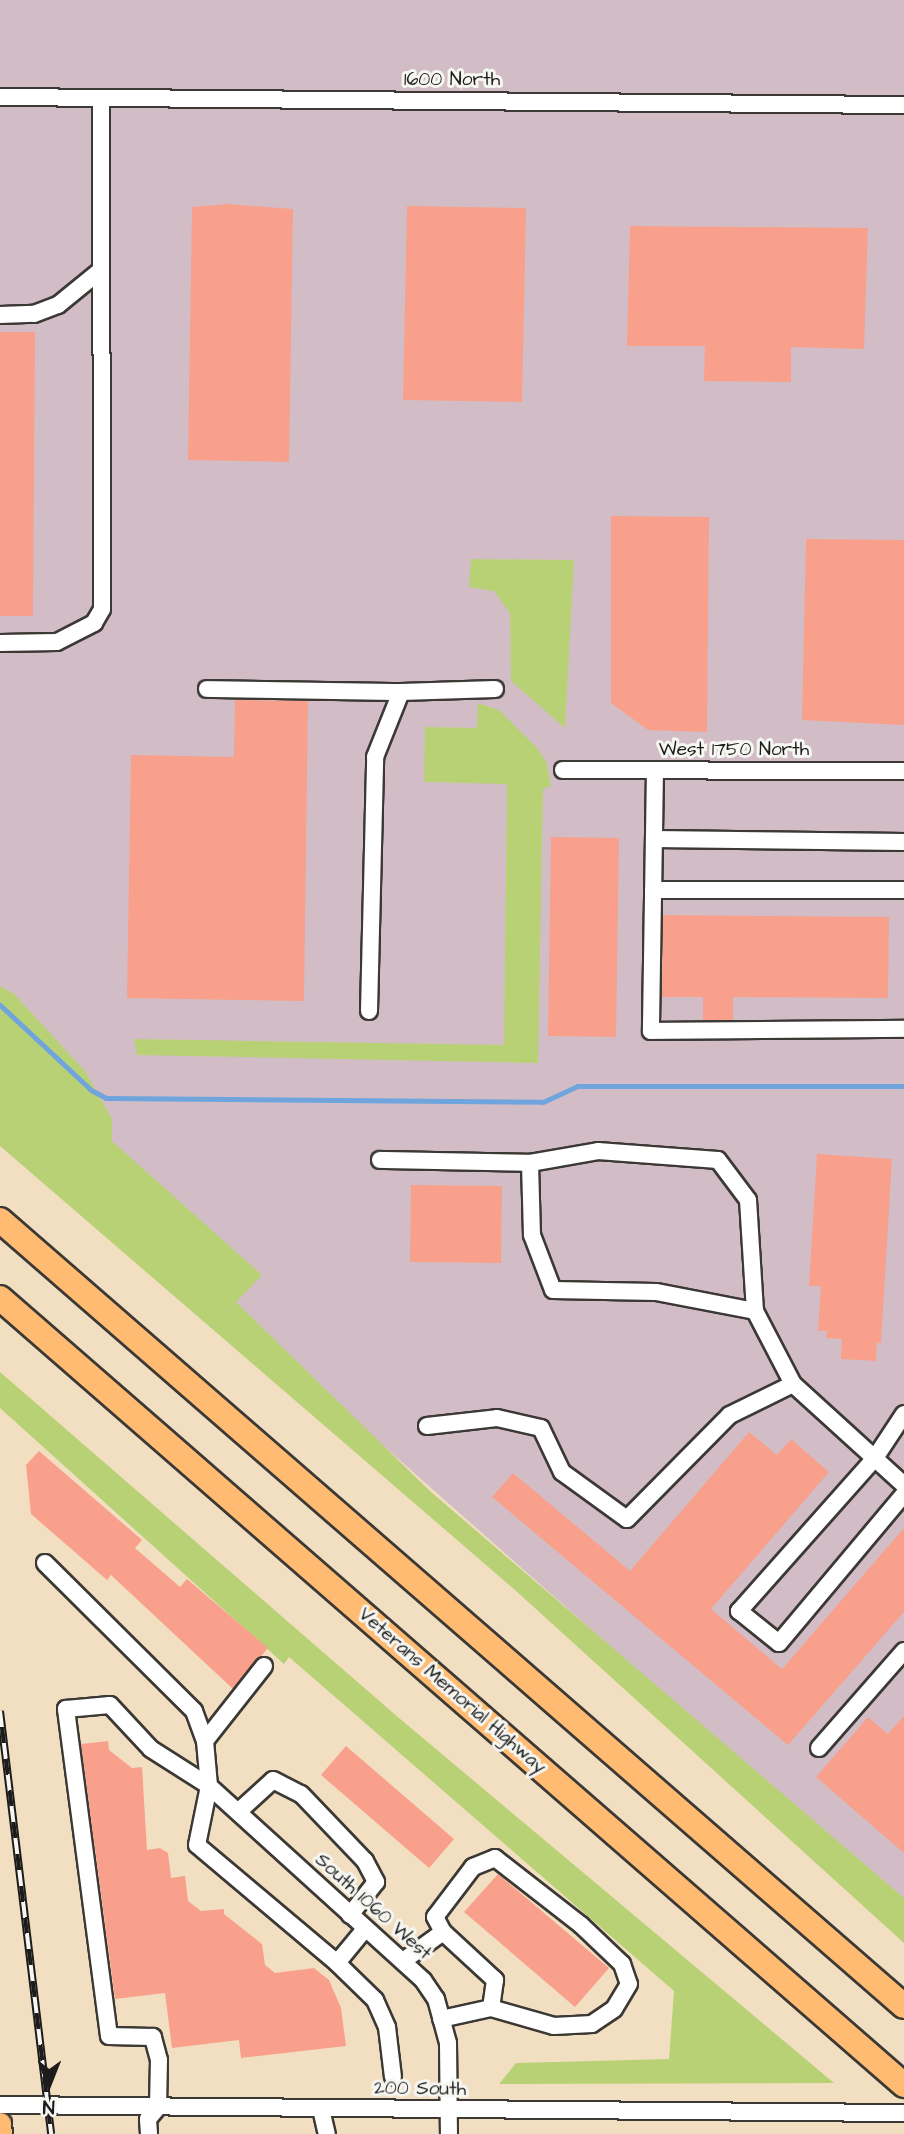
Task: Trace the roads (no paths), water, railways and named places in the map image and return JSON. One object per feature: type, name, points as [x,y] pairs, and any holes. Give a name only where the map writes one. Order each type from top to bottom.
[{"type":"highway","points":[[0,1220],[904,2006]]},
{"type":"highway","name":"Veterans Memorial Highway","points":[[5,1302],[904,2084]]},
{"type":"main road","points":[[0,2123],[1,2134]]},
{"type":"street","name":"1600 North","points":[[0,97],[904,105]]},
{"type":"street","points":[[0,643],[57,642],[94,623],[102,609],[101,98]]},
{"type":"street","points":[[0,315],[34,314],[58,305],[101,270]]},
{"type":"street","points":[[207,689],[401,692],[495,689]]},
{"type":"street","points":[[369,1011],[375,757],[401,692]]},
{"type":"street","name":"West 1750 North","points":[[563,770],[904,771]]},
{"type":"street","points":[[655,771],[651,1031],[904,1029]]},
{"type":"street","points":[[654,838],[904,842]]},
{"type":"street","points":[[653,890],[904,890]]},
{"type":"street","points":[[380,1160],[530,1163],[598,1151],[718,1160],[748,1200],[755,1311],[793,1384],[904,1485]]},
{"type":"street","points":[[530,1163],[532,1235],[553,1290],[656,1292],[755,1311]]},
{"type":"street","points":[[427,1426],[496,1418],[541,1428],[562,1472],[627,1519],[730,1415],[793,1384]]},
{"type":"street","points":[[904,1414],[875,1458],[739,1611],[779,1643],[904,1494]]},
{"type":"street","points":[[45,1563],[194,1710],[205,1741],[209,1786],[197,1845],[337,1963],[375,2000],[387,2027],[393,2077]]},
{"type":"street","points":[[819,1748],[904,1651]]},
{"type":"street","points":[[205,1741],[264,1666]]},
{"type":"street","name":"South 1060 West","points":[[158,2107],[159,2060],[153,2037],[109,2036],[66,1709],[110,1705],[151,1749],[209,1786],[403,1961],[436,1999],[447,2043],[449,2134]]},
{"type":"street","points":[[238,1812],[273,1780],[301,1794],[365,1861],[376,1882],[350,1915]]},
{"type":"street","points":[[441,2019],[491,2008],[554,2026],[592,2024],[614,2009],[629,1984],[622,1964],[538,1887],[495,1858],[472,1867],[435,1917],[443,1932],[495,1979],[491,2008]]},
{"type":"street","points":[[337,1963],[365,1929]]},
{"type":"street","points":[[403,1961],[443,1932]]},
{"type":"street","name":"200 South","points":[[0,2105],[904,2113]]},
{"type":"street","points":[[149,2134],[148,2119],[158,2107]]},
{"type":"street","points":[[321,2109],[327,2134]]},
{"type":"waterway","points":[[0,1005],[91,1090],[106,1098],[543,1102],[578,1086],[904,1086]]},
{"type":"railway","points":[[0,1711],[51,2134]]}]
